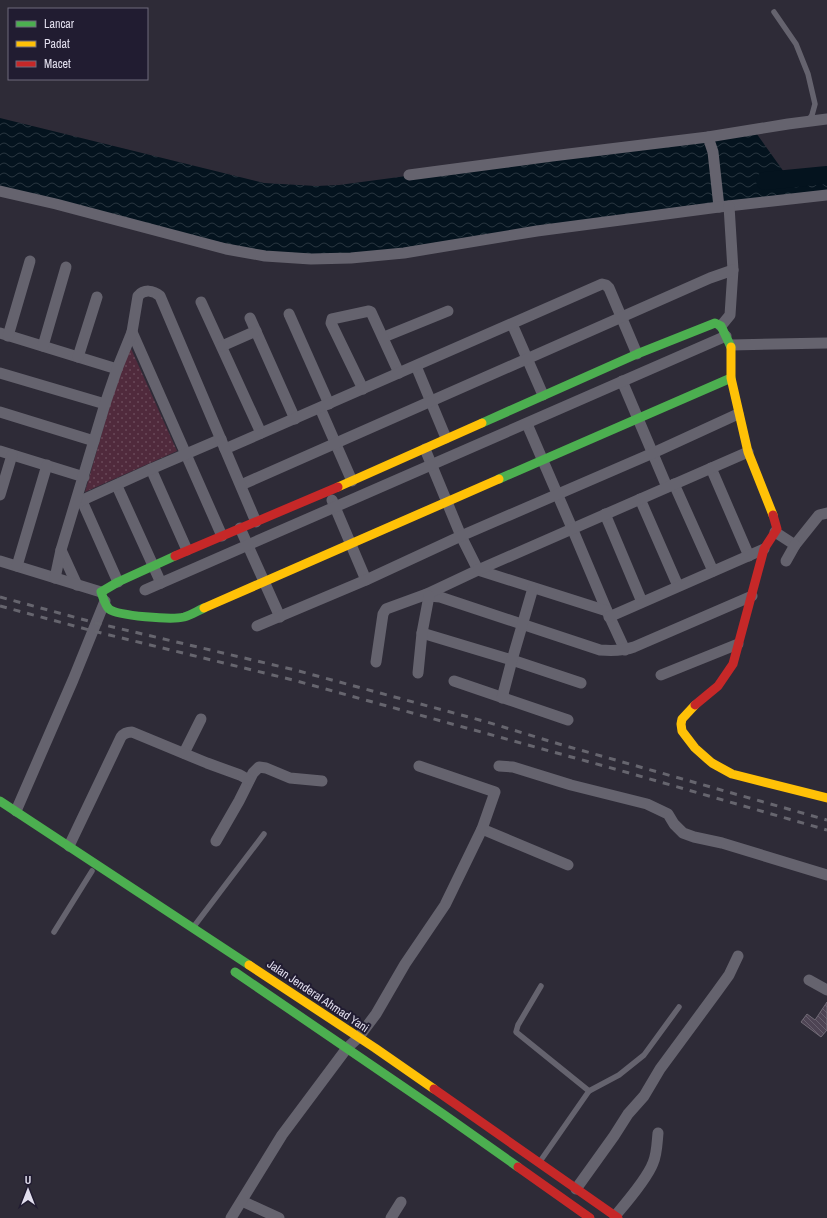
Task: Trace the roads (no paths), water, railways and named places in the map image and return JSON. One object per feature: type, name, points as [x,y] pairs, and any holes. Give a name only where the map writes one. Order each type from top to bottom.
[{"type":"main road","points":[[731,378],[183,617],[171,618],[116,612],[108,608],[103,596],[118,582],[187,550],[352,481],[637,354],[715,323],[730,338],[731,378],[738,414],[748,452],[777,526],[775,532],[764,549],[732,664],[726,676],[715,689],[687,713],[682,719],[681,725],[684,736],[710,762],[721,770],[827,798]]},
{"type":"main road","name":"Jalan Jenderal Ahmad Yani","points":[[0,801],[358,1038],[617,1217]]},
{"type":"main road","points":[[72,859],[92,871],[104,881]]},
{"type":"main road","points":[[226,967],[443,1114],[590,1218]]},
{"type":"street","points":[[409,175],[708,137],[827,119]]},
{"type":"street","points":[[708,137],[713,152],[718,195],[724,207],[733,270],[730,338]]},
{"type":"street","points":[[0,191],[56,204],[226,249],[265,256],[311,259],[351,258],[404,253],[537,231],[827,195]]},
{"type":"street","points":[[30,261],[4,334],[117,369]]},
{"type":"street","points":[[43,346],[66,267]]},
{"type":"street","points":[[241,485],[710,278],[733,270]]},
{"type":"street","points":[[79,502],[186,454],[261,433],[295,419],[602,284],[606,285],[608,288],[637,354]]},
{"type":"street","points":[[55,578],[61,550],[79,502],[84,477],[105,404],[132,332],[138,296],[143,291],[152,291],[160,296],[256,522]]},
{"type":"street","points":[[78,357],[97,297]]},
{"type":"street","points":[[201,302],[261,433]]},
{"type":"street","points":[[363,389],[330,320],[332,319],[369,311],[373,314],[399,373]]},
{"type":"street","points":[[384,338],[448,311]]},
{"type":"street","points":[[289,314],[325,406],[336,443],[352,481]]},
{"type":"street","points":[[250,318],[295,419]]},
{"type":"street","points":[[512,324],[543,395]]},
{"type":"street","points":[[222,346],[256,331]]},
{"type":"street","points":[[132,332],[222,536]]},
{"type":"street","points":[[145,590],[335,506],[527,424],[622,381],[730,338],[759,344],[827,343]]},
{"type":"street","points":[[416,366],[446,438]]},
{"type":"street","points":[[0,373],[105,404]]},
{"type":"street","points":[[622,381],[653,453],[713,571]]},
{"type":"street","points":[[0,412],[94,441]]},
{"type":"street","points":[[257,626],[366,580],[461,536],[653,453],[738,414]]},
{"type":"street","points":[[527,424],[608,614],[625,650]]},
{"type":"street","points":[[425,449],[446,502],[478,570],[608,614],[642,602],[764,549]]},
{"type":"street","points":[[0,451],[84,477]]},
{"type":"street","points":[[376,662],[383,614],[386,609],[428,595],[478,570],[748,452]]},
{"type":"street","points":[[0,495],[12,455]]},
{"type":"street","points":[[17,566],[47,465]]},
{"type":"street","points":[[711,468],[749,556]]},
{"type":"street","points":[[151,469],[187,550]]},
{"type":"street","points":[[117,486],[160,583]]},
{"type":"street","points":[[329,491],[366,580]]},
{"type":"street","points":[[640,499],[678,586]]},
{"type":"street","points":[[79,502],[118,582]]},
{"type":"street","points":[[786,561],[795,545],[818,515],[827,513]]},
{"type":"street","points":[[605,514],[642,602]]},
{"type":"street","points":[[240,528],[280,617]]},
{"type":"street","points":[[775,532],[795,545]]},
{"type":"street","points":[[61,550],[77,585]]},
{"type":"street","points":[[0,561],[77,585],[103,596],[70,687],[16,811]]},
{"type":"street","points":[[502,698],[533,588]]},
{"type":"street","points":[[428,595],[440,597],[600,650],[625,650],[752,596]]},
{"type":"street","points":[[418,673],[428,595]]},
{"type":"street","points":[[422,633],[512,660],[581,683]]},
{"type":"street","points":[[661,675],[738,644]]},
{"type":"street","points":[[454,681],[568,720]]},
{"type":"street","points":[[184,753],[201,719]]},
{"type":"street","points":[[69,846],[113,751],[124,733],[132,732],[240,775],[249,780]]},
{"type":"street","points":[[216,841],[240,800],[255,769],[262,766],[290,778],[322,781]]},
{"type":"street","points":[[231,1218],[282,1135],[347,1048],[358,1038],[376,1014],[405,964],[445,905],[482,829],[495,792],[419,766]]},
{"type":"street","points":[[499,766],[513,767],[571,785],[647,804],[668,814],[674,824],[683,833],[722,843],[827,875]]},
{"type":"street","points":[[482,829],[568,865]]},
{"type":"street","points":[[576,1189],[628,1114],[644,1096],[660,1069],[729,975],[738,956]]},
{"type":"street","points":[[809,980],[827,990]]},
{"type":"street","points":[[617,1217],[652,1165],[655,1156],[658,1133]]},
{"type":"street","points":[[242,1201],[279,1218]]},
{"type":"street","points":[[391,1218],[401,1202]]},
{"type":"lane","points":[[774,12],[796,44],[808,74],[814,104],[812,115],[808,122]]},
{"type":"lane","points":[[192,928],[264,834]]},
{"type":"lane","points":[[54,932],[92,871]]},
{"type":"lane","points":[[541,986],[518,1024],[516,1032],[589,1090]]},
{"type":"lane","points":[[539,1162],[589,1090],[619,1075],[644,1055],[679,1007]]},
{"type":"water","points":[[0,118],[264,183],[316,186],[339,185],[754,130],[789,179],[827,175],[827,196],[351,258],[284,257],[0,191]]},
{"type":"waterway","points":[[765,181],[827,175]]},
{"type":"railway","points":[[0,597],[96,623],[295,670],[487,722],[827,820]]},
{"type":"railway","points":[[0,606],[93,631],[293,680],[622,771],[827,830]]}]
